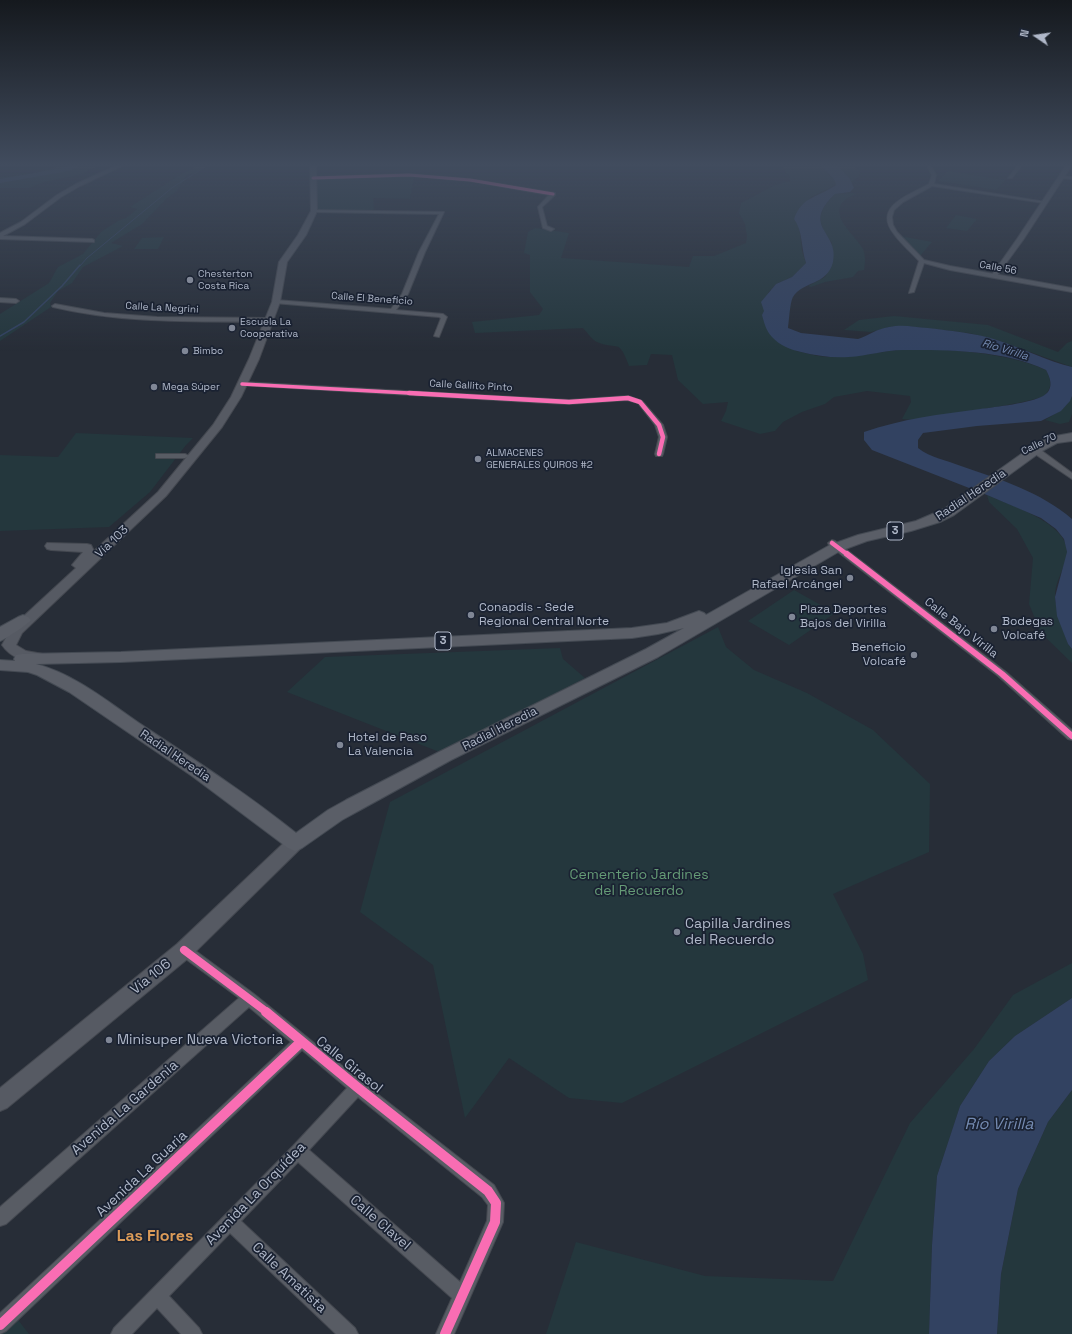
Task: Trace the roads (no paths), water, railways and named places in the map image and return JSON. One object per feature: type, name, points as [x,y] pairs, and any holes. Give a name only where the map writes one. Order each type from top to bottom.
[{"type":"main road","name":"Vía 103","points":[[121,533],[157,500],[177,478],[217,427],[228,410],[254,359],[276,302],[283,262],[306,226]]},
{"type":"main road","name":"Vía 103","points":[[65,658],[33,657],[19,654],[11,648],[10,641],[17,630],[159,489],[242,384]]},
{"type":"main road","points":[[105,544],[121,533],[127,524],[164,488],[186,462],[184,458],[191,456],[228,410]]},
{"type":"main road","name":"Calle 70","points":[[1012,462],[1032,445],[1050,436],[1072,432]]},
{"type":"main road","name":"Calle 70","points":[[1012,462],[1054,440],[1072,437]]},
{"type":"main road","name":"Radial Heredia","points":[[0,659],[121,657],[454,640],[601,635],[655,631],[689,621],[835,545],[852,542],[934,520],[945,510],[1012,462]]},
{"type":"main road","name":"Vía 103","points":[[0,644],[6,636],[53,590],[105,544]]},
{"type":"main road","name":"Radial Heredia","points":[[9,666],[39,669],[75,688],[198,771],[295,843],[335,815],[451,754],[652,653],[835,545]]},
{"type":"main road","points":[[51,546],[84,547],[89,552],[53,590]]},
{"type":"main road","points":[[0,636],[7,629],[23,620]]},
{"type":"main road","points":[[451,754],[492,729],[644,650],[649,647],[650,643],[649,640],[638,636],[601,635]]},
{"type":"main road","points":[[50,674],[56,668],[71,662],[121,657]]},
{"type":"main road","points":[[0,659],[9,666]]},
{"type":"main road","name":"Vía 106","points":[[0,1102],[184,950],[295,843]]},
{"type":"street","points":[[0,236],[16,226]]},
{"type":"street","points":[[392,310],[403,298],[422,252],[435,226]]},
{"type":"street","points":[[545,226],[551,228]]},
{"type":"street","points":[[892,226],[894,231],[922,261],[911,292]]},
{"type":"street","points":[[994,276],[1029,226]]},
{"type":"street","points":[[0,236],[92,241]]},
{"type":"street","name":"Calle 56","points":[[922,261],[950,268],[1072,290]]},
{"type":"street","points":[[0,300],[16,301]]},
{"type":"street","name":"Calle El Beneficio","points":[[276,302],[444,315],[442,325],[437,336]]},
{"type":"street","name":"Calle La Negrini","points":[[55,306],[104,315],[157,319],[269,320]]},
{"type":"street","name":"Calle Gallito Pinto","points":[[242,384],[569,402],[628,398],[640,402],[659,425],[663,437],[659,454]]},
{"type":"street","points":[[1035,450],[1072,477]]},
{"type":"street","points":[[158,458],[184,458]]},
{"type":"street","name":"Calle Bajo Virilla","points":[[835,545],[1002,674],[1072,736]]},
{"type":"street","name":"Calle Girasol","points":[[184,950],[249,998],[357,1088],[488,1191],[496,1203],[495,1222],[462,1295]]},
{"type":"street","name":"Avenida La Gardenia","points":[[0,1218],[249,998]]},
{"type":"street","name":"Avenida La Guaria","points":[[0,1324],[301,1042]]},
{"type":"street","name":"Avenida La Orquídea","points":[[120,1334],[298,1151],[357,1088]]},
{"type":"street","name":"Calle Clavel","points":[[298,1151],[462,1295]]},
{"type":"street","name":"Calle Amatista","points":[[229,1221],[349,1334]]},
{"type":"street","points":[[445,1334],[462,1295]]},
{"type":"street","points":[[157,1296],[193,1334]]},
{"type":"water","name":"Río Virilla","points":[[798,226],[823,226],[834,252],[833,262],[830,270],[825,275],[802,288],[793,297],[790,307],[788,328],[801,333],[858,339],[880,329],[899,326],[913,326],[955,331],[997,340],[1072,367],[1072,396],[1070,401],[1061,411],[1041,421],[977,426],[923,433],[918,440],[918,448],[933,457],[1019,487],[1047,501],[1072,519],[1072,649],[1068,644],[1057,616],[1055,597],[1067,552],[1064,539],[1056,529],[1041,518],[872,450],[864,440],[864,432],[878,427],[936,415],[1030,401],[1043,396],[1049,391],[1050,388],[1050,381],[1046,370],[1013,358],[976,352],[903,350],[849,357],[837,357],[819,356],[785,347],[770,335],[764,323],[762,315],[764,311],[761,302],[776,284],[792,277],[806,263]]},
{"type":"water","name":"Río Virilla","points":[[1072,998],[1072,1090],[1048,1122],[1018,1189],[1001,1274],[997,1334],[929,1334],[932,1245],[937,1176],[960,1106],[989,1061],[1015,1036]]},
{"type":"waterway","points":[[80,266],[87,258],[125,226]]},
{"type":"waterway","points":[[0,336],[24,322],[62,286],[80,265]]},
{"type":"place","name":"Chesterton Costa Rica","points":[[190,280]]},
{"type":"place","name":"Escuela La Cooperativa","points":[[232,328]]},
{"type":"place","name":"Bimbo","points":[[185,351]]},
{"type":"place","name":"Mega Súper","points":[[154,387]]},
{"type":"place","name":"ALMACENES GENERALES QUIROS #2","points":[[478,459]]},
{"type":"place","name":"Iglesia San Rafael Arcángel","points":[[850,578]]},
{"type":"place","name":"Conapdis - Sede Regional Central Norte","points":[[471,615]]},
{"type":"place","name":"Plaza Deportes Bajos del Virilla","points":[[792,617]]},
{"type":"place","name":"Bodegas Volcafé","points":[[994,629]]},
{"type":"place","name":"Beneficio Volcafé","points":[[914,655]]},
{"type":"place","name":"Hotel de Paso La Valencia","points":[[340,745]]},
{"type":"place","name":"Capilla Jardines del Recuerdo","points":[[677,932]]},
{"type":"place","name":"Minisuper Nueva Victoria","points":[[109,1040]]},
{"type":"district","name":"Las Flores","points":[[155,1237]]},
{"type":"park label","name":"Cementerio Jardines del Recuerdo","points":[[639,884]]}]
